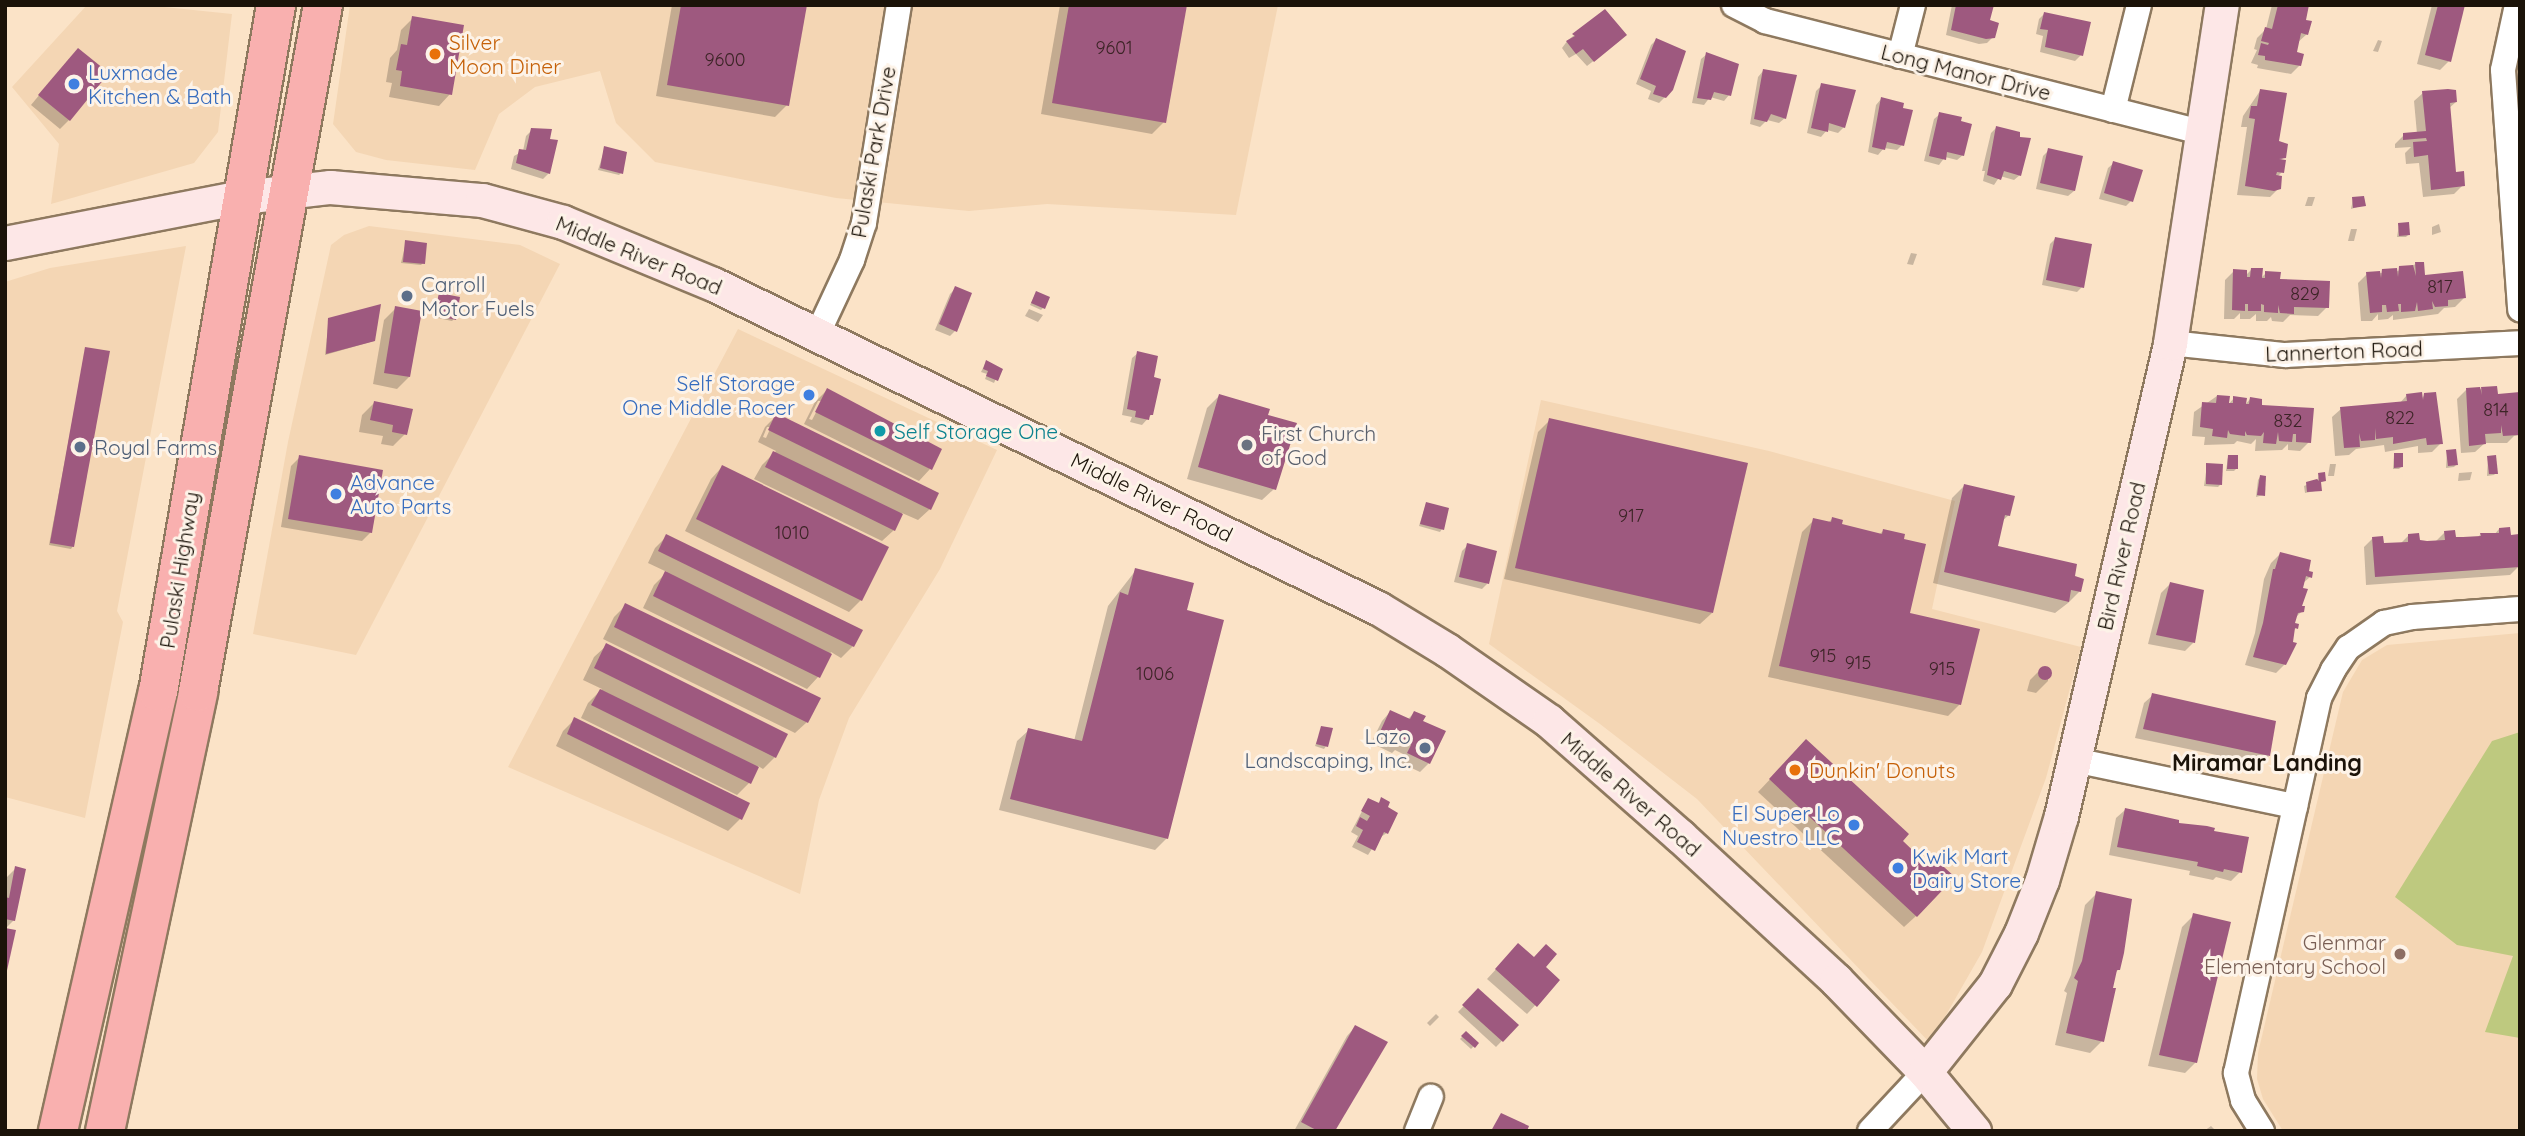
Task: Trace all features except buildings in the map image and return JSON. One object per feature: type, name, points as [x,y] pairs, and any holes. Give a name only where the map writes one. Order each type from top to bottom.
[{"type":"highway","name":"Pulaski Highway","points":[[58,1131],[159,692],[276,5]]},
{"type":"highway","name":"Pulaski Highway","points":[[105,1131],[195,705],[323,5]]},
{"type":"street","name":"Pulaski Park Drive","points":[[818,333],[852,260],[864,223],[899,5]]},
{"type":"street","name":"Long Manor Drive","points":[[1734,5],[1765,22],[2202,132]]},
{"type":"street","points":[[1900,56],[1913,5]]},
{"type":"street","points":[[2113,110],[2139,5]]},
{"type":"street","name":"Bird River Road","points":[[1925,1072],[1995,984],[2021,933],[2042,880],[2074,760],[2170,344],[2221,5]]},
{"type":"street","points":[[2517,5],[2503,70],[2520,309]]},
{"type":"street","name":"Middle River Road","points":[[5,243],[242,197],[330,187],[492,203],[563,222],[646,255],[818,333],[1378,608],[1447,650],[1549,722],[1680,836],[1836,980],[1925,1072],[1974,1131]]},
{"type":"street","name":"Lannerton Road","points":[[2170,344],[2285,355],[2520,343]]},
{"type":"street","points":[[2262,1131],[2243,1100],[2236,1073],[2319,698],[2348,648],[2384,623],[2412,617],[2520,609]]},
{"type":"street","points":[[2074,760],[2295,806]]},
{"type":"street","points":[[1870,1131],[1925,1072]]},
{"type":"street","points":[[1417,1131],[1431,1097]]},
{"type":"shaded area","points":[[87,5],[145,5],[232,14],[218,132],[194,163],[51,204],[59,144],[12,87]]},
{"type":"shaded area","points":[[350,5],[1278,5],[1236,215],[1047,204],[969,211],[836,198],[655,162],[616,123],[600,71],[535,87],[499,114],[475,170],[386,160],[356,152],[333,124]]},
{"type":"shaded area","points":[[369,226],[520,245],[560,264],[356,655],[253,634],[288,442],[331,245],[344,235]]},
{"type":"shaded area","points":[[186,246],[117,611],[123,622],[85,818],[5,797],[5,282],[50,268]]},
{"type":"shaded area","points":[[738,329],[997,450],[940,569],[849,718],[819,800],[800,894],[508,767]]},
{"type":"shaded area","points":[[1541,400],[1769,451],[1955,501],[1932,609],[2081,647],[2046,778],[1982,952],[1930,1043],[1697,799],[1600,724],[1489,644]]},
{"type":"shaded area","name":"Glenmar Elementary School","points":[[2520,633],[2520,1131],[2283,1131],[2263,1099],[2257,1079],[2258,1053],[2343,692],[2362,660],[2387,645]]},
{"type":"green space","points":[[2520,732],[2520,1038],[2485,1032],[2513,956],[2457,945],[2395,897],[2492,741]]},
{"type":"place","name":"Silver Moon Diner","points":[[435,54]]},
{"type":"place","name":"Luxmade Kitchen & Bath","points":[[74,84]]},
{"type":"place","name":"Carroll Motor Fuels","points":[[407,296]]},
{"type":"place","name":"Self Storage One Middle Rocer","points":[[809,395]]},
{"type":"place","name":"Self Storage One","points":[[880,431]]},
{"type":"place","name":"First Church of God","points":[[1247,445]]},
{"type":"place","name":"Royal Farms","points":[[80,447]]},
{"type":"place","name":"Advance Auto Parts","points":[[336,494]]},
{"type":"place","name":"Lazo Landscaping, Inc.","points":[[1425,748]]},
{"type":"place","name":"Dunkin' Donuts","points":[[1795,770]]},
{"type":"place","name":"El Super Lo Nuestro LLC","points":[[1854,825]]},
{"type":"place","name":"Kwik Mart Dairy Store","points":[[1898,868]]},
{"type":"place","name":"Glenmar Elementary School","points":[[2400,954]]},
{"type":"district","name":"Miramar Landing","points":[[2267,763]]}]
